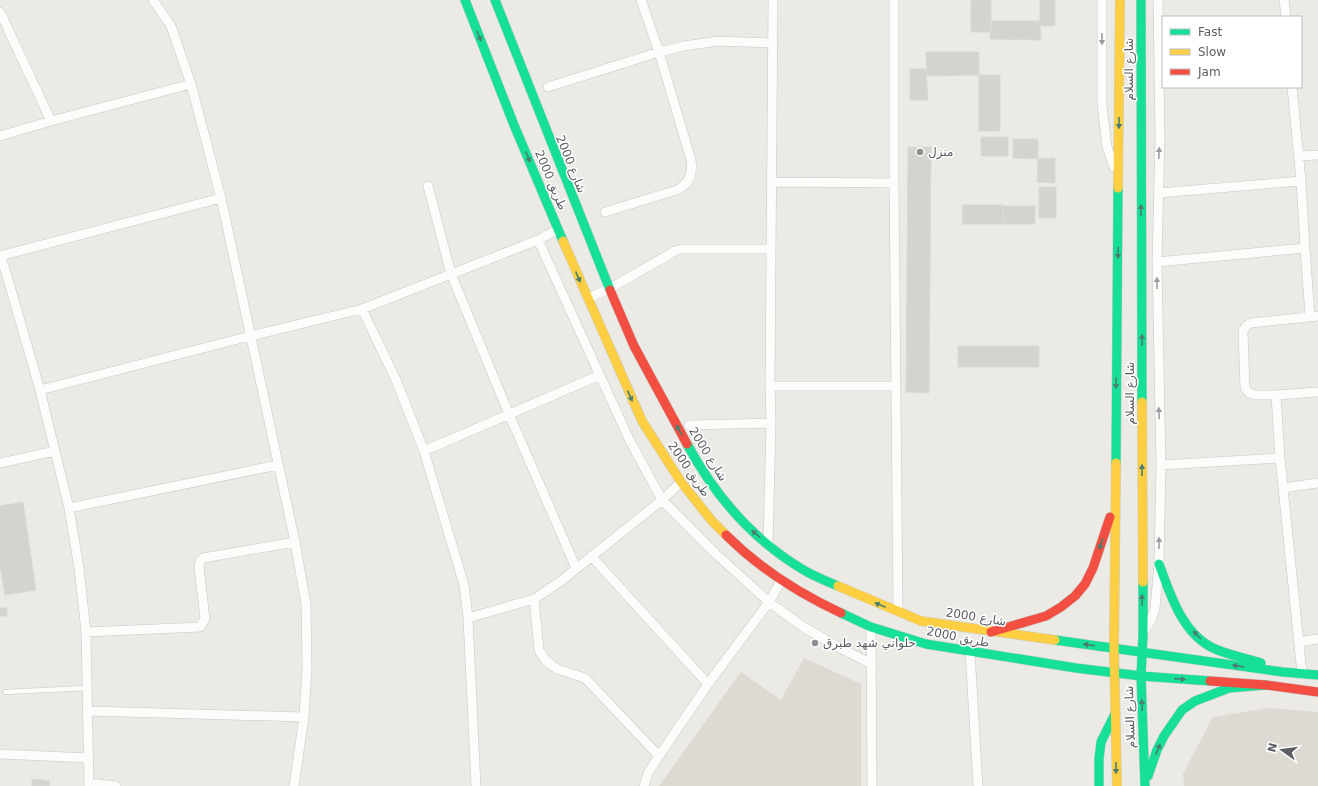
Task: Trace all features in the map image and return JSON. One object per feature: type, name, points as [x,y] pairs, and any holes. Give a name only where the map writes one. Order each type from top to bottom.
[{"type":"main road","name":"طريق 2000","points":[[465,0],[514,125],[642,421],[681,482],[712,521],[741,550],[781,581],[817,602],[871,627],[926,644],[970,652],[1115,673],[1266,685]]},
{"type":"main road","name":"شارع 2000","points":[[495,0],[609,289],[634,346],[701,469],[728,506],[768,545],[802,569],[845,590],[921,621],[1283,672]]},
{"type":"main road","name":"شارع السلام","points":[[1116,786],[1114,649],[1120,0]]},
{"type":"main road","name":"شارع السلام","points":[[1141,0],[1141,676],[1145,786]]},
{"type":"main road","points":[[991,632],[1046,616],[1062,607],[1086,584],[1108,525],[1115,493]]},
{"type":"main road","points":[[1158,564],[1174,604],[1197,636],[1207,644],[1283,672],[1318,675]]},
{"type":"main road","points":[[1145,786],[1157,750],[1172,723],[1182,710],[1196,701],[1229,688],[1266,685],[1318,692]]},
{"type":"main road","points":[[1099,786],[1098,759],[1101,742],[1116,712]]},
{"type":"street","points":[[153,0],[170,26],[191,84],[221,198],[295,542],[306,604],[307,667],[304,716],[294,786]]},
{"type":"street","points":[[605,212],[677,190],[685,184],[691,175],[692,170],[691,160],[659,52],[641,0]]},
{"type":"street","points":[[768,545],[771,423],[773,0]]},
{"type":"street","points":[[894,0],[898,612]]},
{"type":"street","points":[[1102,0],[1102,105],[1107,147],[1119,184]]},
{"type":"street","points":[[1142,636],[1152,618],[1155,608],[1161,465],[1157,262],[1160,138],[1158,0]]},
{"type":"street","points":[[1284,0],[1286,16]]},
{"type":"street","points":[[0,12],[51,121]]},
{"type":"street","points":[[548,86],[659,52],[684,46],[718,41],[772,43]]},
{"type":"street","points":[[0,136],[191,84]]},
{"type":"street","points":[[1292,88],[1305,248],[1314,316],[1251,323],[1246,326],[1243,332],[1245,388],[1249,393],[1256,395],[1318,392]]},
{"type":"street","points":[[1298,156],[1318,155]]},
{"type":"street","points":[[1158,193],[1300,181]]},
{"type":"street","points":[[772,182],[894,183]]},
{"type":"street","points":[[428,186],[451,274],[509,414],[576,568]]},
{"type":"street","points":[[116,786],[89,784],[86,632],[79,568],[69,508],[40,390],[0,256],[221,198]]},
{"type":"street","points":[[40,390],[362,309],[538,240],[558,229]]},
{"type":"street","points":[[538,240],[629,439],[662,500],[716,554],[769,602],[802,626],[836,646],[872,664]]},
{"type":"street","points":[[1157,262],[1305,248]]},
{"type":"street","points":[[588,298],[609,289],[675,251],[682,249],[771,249]]},
{"type":"street","points":[[362,309],[396,380],[424,451],[464,585],[468,618],[476,786]]},
{"type":"street","points":[[424,451],[600,375]]},
{"type":"street","points":[[770,386],[896,386]]},
{"type":"street","points":[[1276,395],[1280,458],[1302,674]]},
{"type":"street","points":[[689,425],[771,423]]},
{"type":"street","points":[[0,463],[55,452]]},
{"type":"street","points":[[1161,465],[1280,458]]},
{"type":"street","points":[[69,508],[278,465]]},
{"type":"street","points":[[468,618],[534,599],[561,581],[662,500],[681,482]]},
{"type":"street","points":[[1283,488],[1318,483]]},
{"type":"street","points":[[86,632],[200,627],[205,619],[199,567],[200,562],[204,558],[295,542]]},
{"type":"street","points":[[591,556],[708,684]]},
{"type":"street","points":[[644,786],[648,773],[659,756],[708,684],[769,602],[781,581]]},
{"type":"street","points":[[534,599],[539,650],[546,661],[558,669],[585,678],[659,756]]},
{"type":"street","points":[[871,627],[872,786]]},
{"type":"street","points":[[1299,642],[1318,639]]},
{"type":"street","points":[[970,652],[978,786]]},
{"type":"street","points":[[88,711],[304,716]]},
{"type":"street","points":[[0,754],[89,758]]},
{"type":"lane","points":[[5,692],[88,688]]},
{"type":"shaded area","points":[[804,658],[861,684],[861,786],[659,786],[741,672],[781,700]]},
{"type":"shaded area","points":[[1269,708],[1318,712],[1318,786],[1184,786],[1183,774],[1213,717]]},
{"type":"building","points":[[971,0],[991,0],[991,32],[971,32]]},
{"type":"building","points":[[1040,0],[1055,0],[1055,26],[1040,26]]},
{"type":"building","points":[[991,21],[1040,21],[1041,40],[990,39]]},
{"type":"building","points":[[926,52],[979,52],[979,75],[927,76]]},
{"type":"building","points":[[910,69],[926,69],[928,100],[910,100]]},
{"type":"building","points":[[979,75],[1000,75],[1000,131],[979,131]]},
{"type":"building","points":[[981,137],[1008,137],[1008,156],[981,156]]},
{"type":"building","points":[[1013,139],[1038,139],[1038,159],[1013,158]]},
{"type":"building","points":[[908,147],[931,147],[929,393],[906,392]]},
{"type":"building","points":[[1055,158],[1055,183],[1037,182],[1038,159]]},
{"type":"building","points":[[1039,187],[1056,187],[1056,218],[1039,218]]},
{"type":"building","points":[[963,205],[1003,205],[1003,224],[962,224]]},
{"type":"building","points":[[1003,206],[1035,206],[1035,224],[1003,224]]},
{"type":"building","points":[[958,346],[1039,346],[1039,367],[958,367]]},
{"type":"building","points":[[23,502],[36,590],[5,595],[0,566],[0,506]]},
{"type":"building","points":[[0,608],[7,608],[7,616],[0,616]]},
{"type":"building","points":[[32,779],[50,781],[49,786],[32,786]]},
{"type":"traffic: fast","points":[[465,0],[514,125],[563,241]]},
{"type":"traffic: fast","points":[[495,0],[610,290]]},
{"type":"traffic: fast","points":[[1141,0],[1142,402]]},
{"type":"traffic: fast","points":[[1116,463],[1118,188]]},
{"type":"traffic: fast","points":[[687,444],[722,498],[751,529],[767,544],[802,569],[838,586]]},
{"type":"traffic: fast","points":[[1159,564],[1172,599],[1184,621],[1201,640],[1211,647],[1223,652],[1261,663]]},
{"type":"traffic: fast","points":[[1143,582],[1141,676],[1145,786]]},
{"type":"traffic: fast","points":[[841,613],[871,627],[926,644],[1076,668],[1141,676],[1210,681]]},
{"type":"traffic: fast","points":[[1055,640],[1283,672],[1318,675]]},
{"type":"traffic: fast","points":[[1148,776],[1157,750],[1164,736],[1182,710],[1195,701],[1229,688],[1266,685]]},
{"type":"traffic: fast","points":[[1099,786],[1099,759],[1101,742],[1115,714]]},
{"type":"traffic: slow","points":[[1118,188],[1120,0]]},
{"type":"traffic: slow","points":[[563,241],[642,421],[681,482],[712,521],[726,535]]},
{"type":"traffic: slow","points":[[1142,402],[1143,582]]},
{"type":"traffic: slow","points":[[1116,463],[1114,649],[1117,786]]},
{"type":"traffic: slow","points":[[838,586],[921,621],[1055,640]]},
{"type":"traffic: jam","points":[[610,290],[634,346],[687,444]]},
{"type":"traffic: jam","points":[[991,632],[1046,616],[1075,596],[1085,584],[1093,568],[1110,517]]},
{"type":"traffic: jam","points":[[726,535],[752,558],[780,579],[841,613]]},
{"type":"traffic: jam","points":[[1210,681],[1266,685],[1318,692]]},
{"type":"place","name":"منزل","points":[[920,152]]},
{"type":"place","name":"حلواني شهد طبرق","points":[[815,643]]}]
